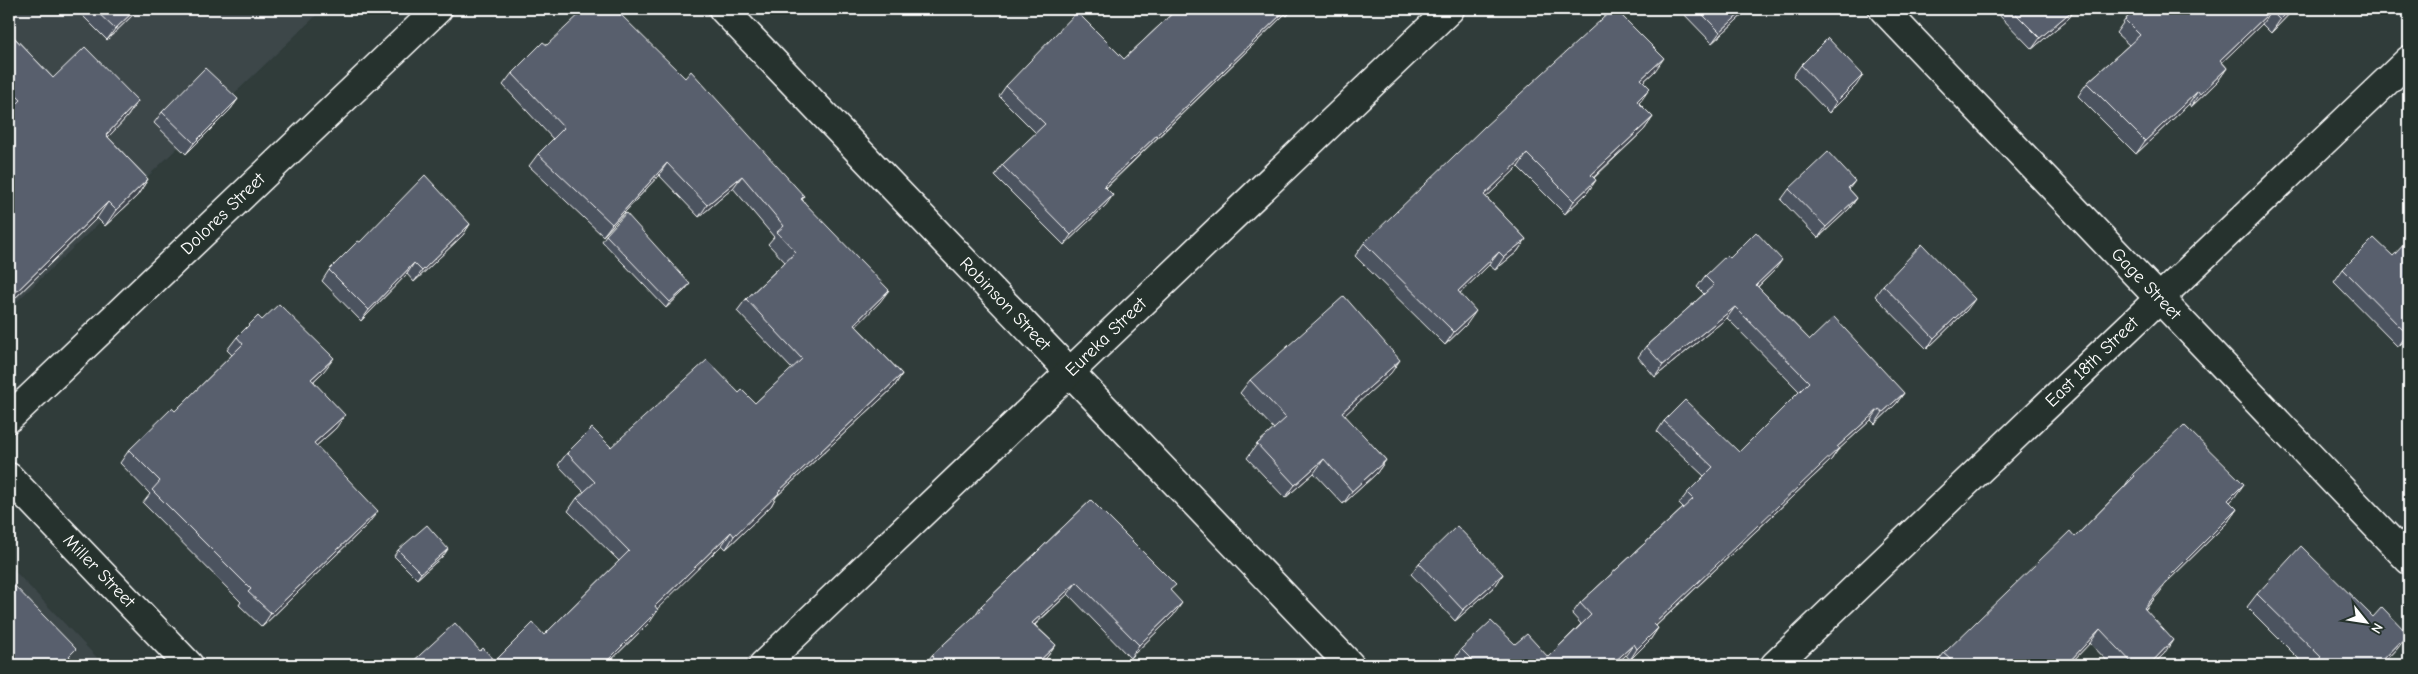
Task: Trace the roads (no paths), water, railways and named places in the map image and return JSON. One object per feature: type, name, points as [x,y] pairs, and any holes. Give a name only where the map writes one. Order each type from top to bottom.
[{"type":"street","name":"Dolores Street","points":[[9,418],[438,9]]},
{"type":"street","name":"Robinson Street","points":[[722,9],[1350,665]]},
{"type":"street","name":"Eureka Street","points":[[763,665],[1450,9]]},
{"type":"street","name":"Gage Street","points":[[1883,9],[2409,560]]},
{"type":"street","name":"East 18th Street","points":[[1775,665],[2409,60]]},
{"type":"street","name":"Miller Street","points":[[9,477],[189,665]]}]
